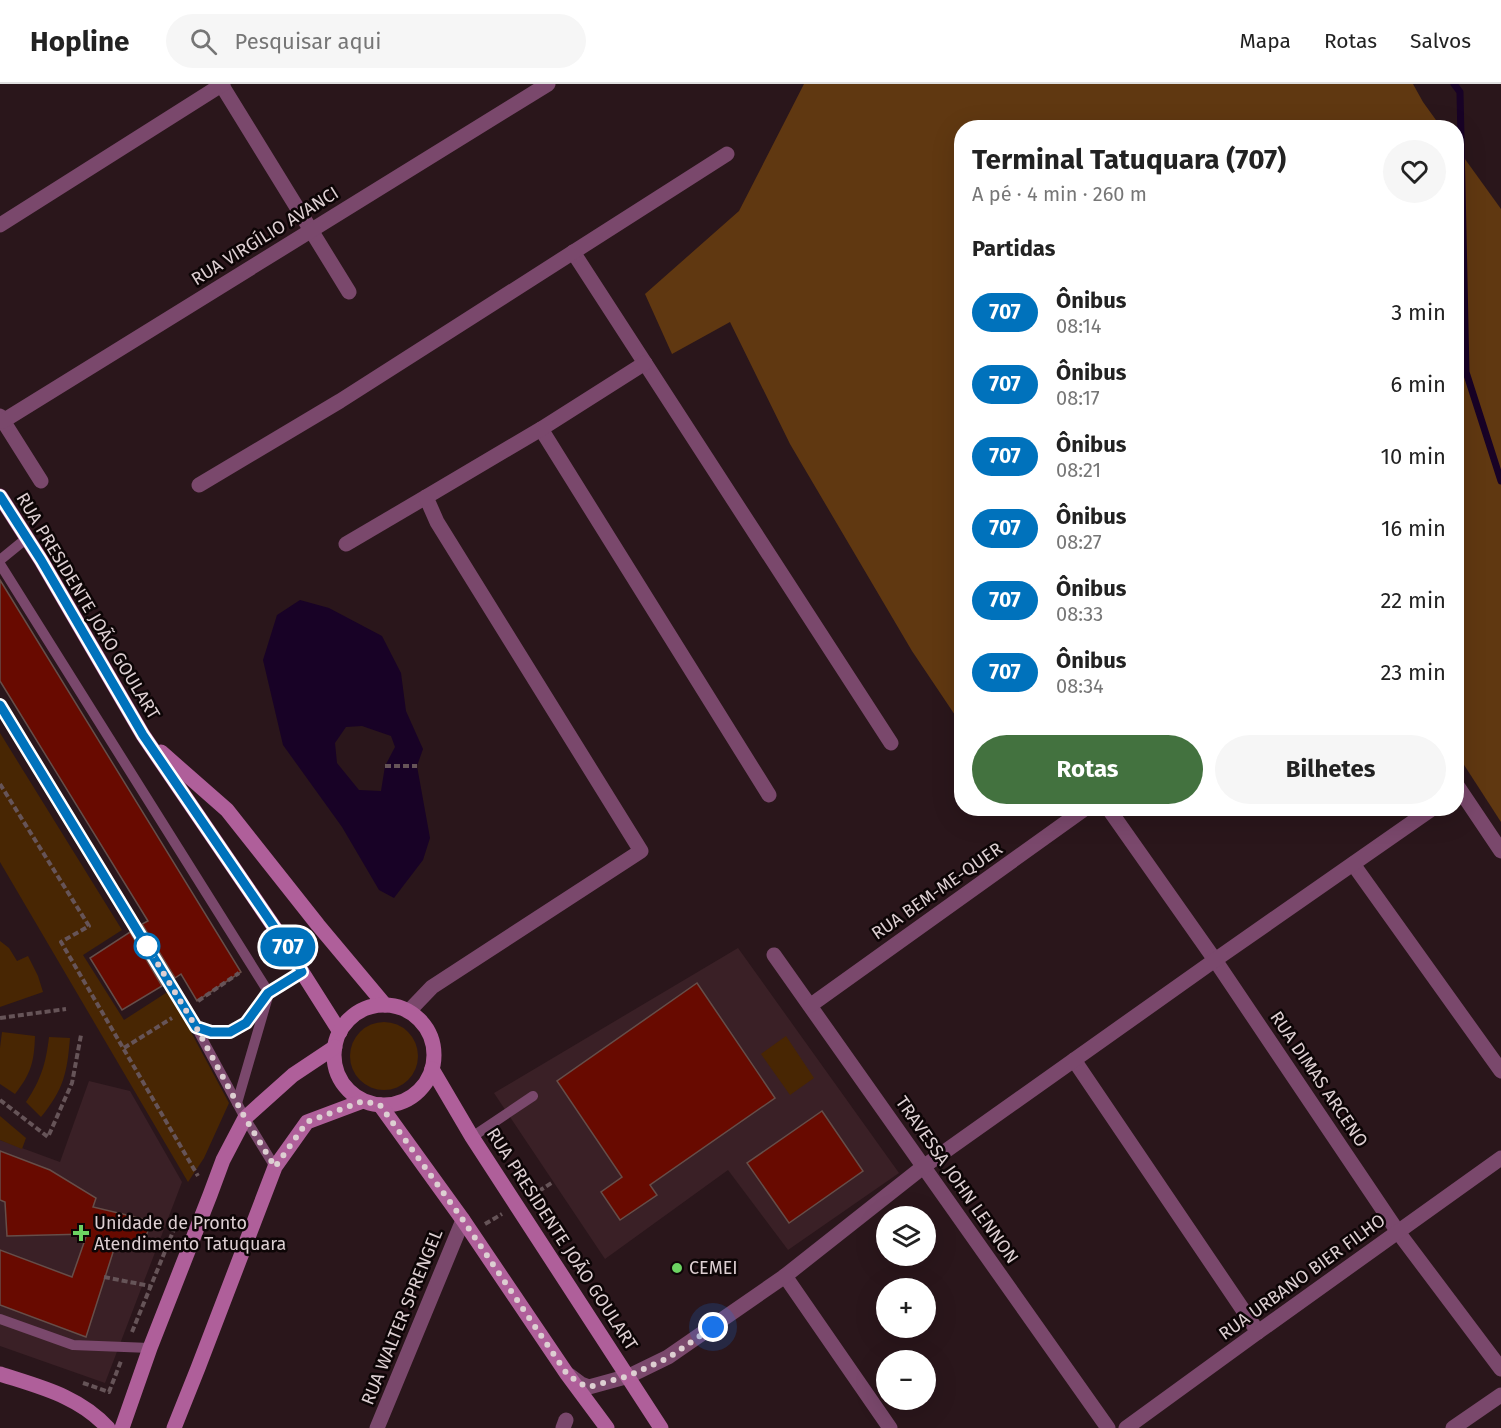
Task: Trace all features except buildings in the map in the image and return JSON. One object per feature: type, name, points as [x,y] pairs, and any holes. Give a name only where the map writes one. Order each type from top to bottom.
[{"type":"main road","name":"RUA PRESIDENTE JOÃO GOULART","points":[[0,496],[143,735],[285,943],[340,1032]]},
{"type":"main road","name":"RUA PRESIDENTE JOÃO GOULART","points":[[143,735],[227,810],[385,1005]]},
{"type":"main road","points":[[409,1011],[385,1005],[359,1012],[340,1032],[334,1047],[334,1064],[340,1079],[350,1092],[363,1101],[380,1105],[397,1104],[413,1096],[425,1084],[432,1069]]},
{"type":"main road","name":"RUA PRESIDENTE JOÃO GOULART","points":[[409,1011],[421,1022],[430,1036],[434,1052],[432,1069],[472,1137],[661,1428]]},
{"type":"main road","points":[[122,1428],[171,1292],[223,1160],[245,1118],[293,1074],[334,1047]]},
{"type":"main road","points":[[174,1428],[275,1167],[307,1122],[363,1101]]},
{"type":"main road","points":[[380,1105],[607,1428]]},
{"type":"main road","points":[[0,1374],[67,1397],[89,1410],[108,1428]]},
{"type":"street","points":[[0,225],[222,84],[349,292]]},
{"type":"street","name":"RUA VIRGÍLIO AVANCI","points":[[2,419],[548,84]]},
{"type":"street","points":[[199,485],[340,401],[727,154]]},
{"type":"street","points":[[573,252],[891,743]]},
{"type":"street","points":[[346,544],[541,429],[645,363]]},
{"type":"street","name":"RUA PRESIDENTE JOÃO GOULART","points":[[2,419],[41,482]]},
{"type":"street","points":[[541,429],[769,795]]},
{"type":"street","points":[[409,1011],[432,987],[641,851],[436,522],[426,497]]},
{"type":"street","points":[[1464,797],[1501,851]]},
{"type":"street","name":"RUA BEM-ME-QUER","points":[[811,1005],[1075,816]]},
{"type":"street","name":"RUA DIMAS ARCENO","points":[[1114,816],[1215,960],[1398,1232],[1501,1369]]},
{"type":"street","points":[[567,1374],[589,1387],[628,1376],[668,1358],[785,1276],[923,1167],[1422,816]]},
{"type":"street","points":[[1353,864],[1501,1071]]},
{"type":"street","name":"TRAVESSA JOHN LENNON","points":[[774,955],[1108,1428]]},
{"type":"street","points":[[1074,1060],[1258,1332]]},
{"type":"street","name":"RUA URBANO BIER FILHO","points":[[1126,1428],[1501,1158]]},
{"type":"street","name":"RUA WALTER SPRENGEL","points":[[377,1428],[463,1220]]},
{"type":"street","points":[[785,1276],[890,1428]]},
{"type":"street","points":[[1453,1428],[1501,1395]]},
{"type":"lane","points":[[27,538],[0,562],[268,993],[237,1102]]},
{"type":"lane","points":[[0,705],[186,1009],[245,1118],[275,1167]]},
{"type":"lane","points":[[196,1027],[211,1032],[230,1032],[246,1023],[268,993],[302,972]]},
{"type":"lane","points":[[472,1137],[533,1096]]},
{"type":"lane","points":[[0,1319],[73,1345],[150,1348]]},
{"type":"path","points":[[385,766],[417,766]]},
{"type":"path","points":[[0,784],[89,926],[61,942],[210,1195]]},
{"type":"path","points":[[124,1048],[251,965]]},
{"type":"path","points":[[0,1018],[66,1008]]},
{"type":"path","points":[[0,1100],[48,1137],[72,1083],[81,1035]]},
{"type":"path","points":[[193,1180],[196,1172]]},
{"type":"path","points":[[76,1381],[109,1392],[178,1220]]},
{"type":"path","points":[[104,1277],[171,1292]]},
{"type":"shaded area","points":[[804,84],[1413,84],[1436,120],[954,120],[954,714],[912,651],[790,444],[730,322],[672,354],[645,294],[739,211]]},
{"type":"shaded area","points":[[1464,158],[1501,209],[1501,822],[1464,765]]},
{"type":"shaded area","points":[[300,600],[329,608],[382,636],[401,673],[406,711],[423,749],[417,766],[430,838],[423,860],[394,898],[379,890],[342,827],[283,745],[263,660],[277,615]],"holes":[[[362,726],[391,736],[395,747],[385,766],[381,791],[359,790],[337,763],[335,743],[346,727]]]},
{"type":"shaded area","points":[[0,733],[122,930],[83,955],[124,1020],[169,991],[229,1103],[204,1158],[188,1182],[0,862]]},
{"type":"shaded area","points":[[0,941],[9,948],[17,961],[28,956],[43,992],[0,1007]]},
{"type":"shaded area","points":[[738,948],[899,1173],[788,1250],[728,1170],[605,1259],[494,1093]]},
{"type":"shaded area","points":[[384,1022],[397,1025],[408,1032],[415,1043],[418,1056],[415,1069],[408,1080],[397,1087],[384,1090],[371,1087],[360,1080],[353,1069],[350,1056],[353,1043],[360,1032],[371,1025]]},
{"type":"shaded area","points":[[2,1032],[35,1036],[31,1067],[15,1094],[0,1084]]},
{"type":"shaded area","points":[[786,1036],[814,1078],[790,1095],[761,1054]]},
{"type":"shaded area","points":[[49,1037],[70,1038],[69,1050],[63,1080],[55,1098],[41,1117],[26,1102],[42,1071]]},
{"type":"shaded area","name":"Unidade de Pronto Atendimento Tatuquara","points":[[89,1081],[130,1091],[182,1182],[105,1383],[0,1346],[0,1140],[60,1162]]},
{"type":"shaded area","points":[[0,1116],[26,1138],[22,1149],[0,1140]]},
{"type":"waterway","points":[[1454,84],[1460,92],[1461,120]]},
{"type":"waterway","points":[[1464,279],[1466,372],[1501,481]]},
{"type":"bus line","name":"707","points":[[0,496],[41,560],[143,735],[285,943],[302,972],[268,993],[246,1023],[230,1032],[211,1032],[196,1027],[0,705]]},
{"type":"place","name":"Unidade de Pronto Atendimento Tatuquara","points":[[81,1233]]},
{"type":"place","name":"CEMEI","points":[[677,1268]]},
{"type":"route","points":[[147,946],[196,1027],[245,1118],[275,1167],[307,1122],[363,1101],[380,1105],[463,1220],[567,1374],[581,1384],[589,1387],[628,1376],[668,1358],[713,1327]]}]
